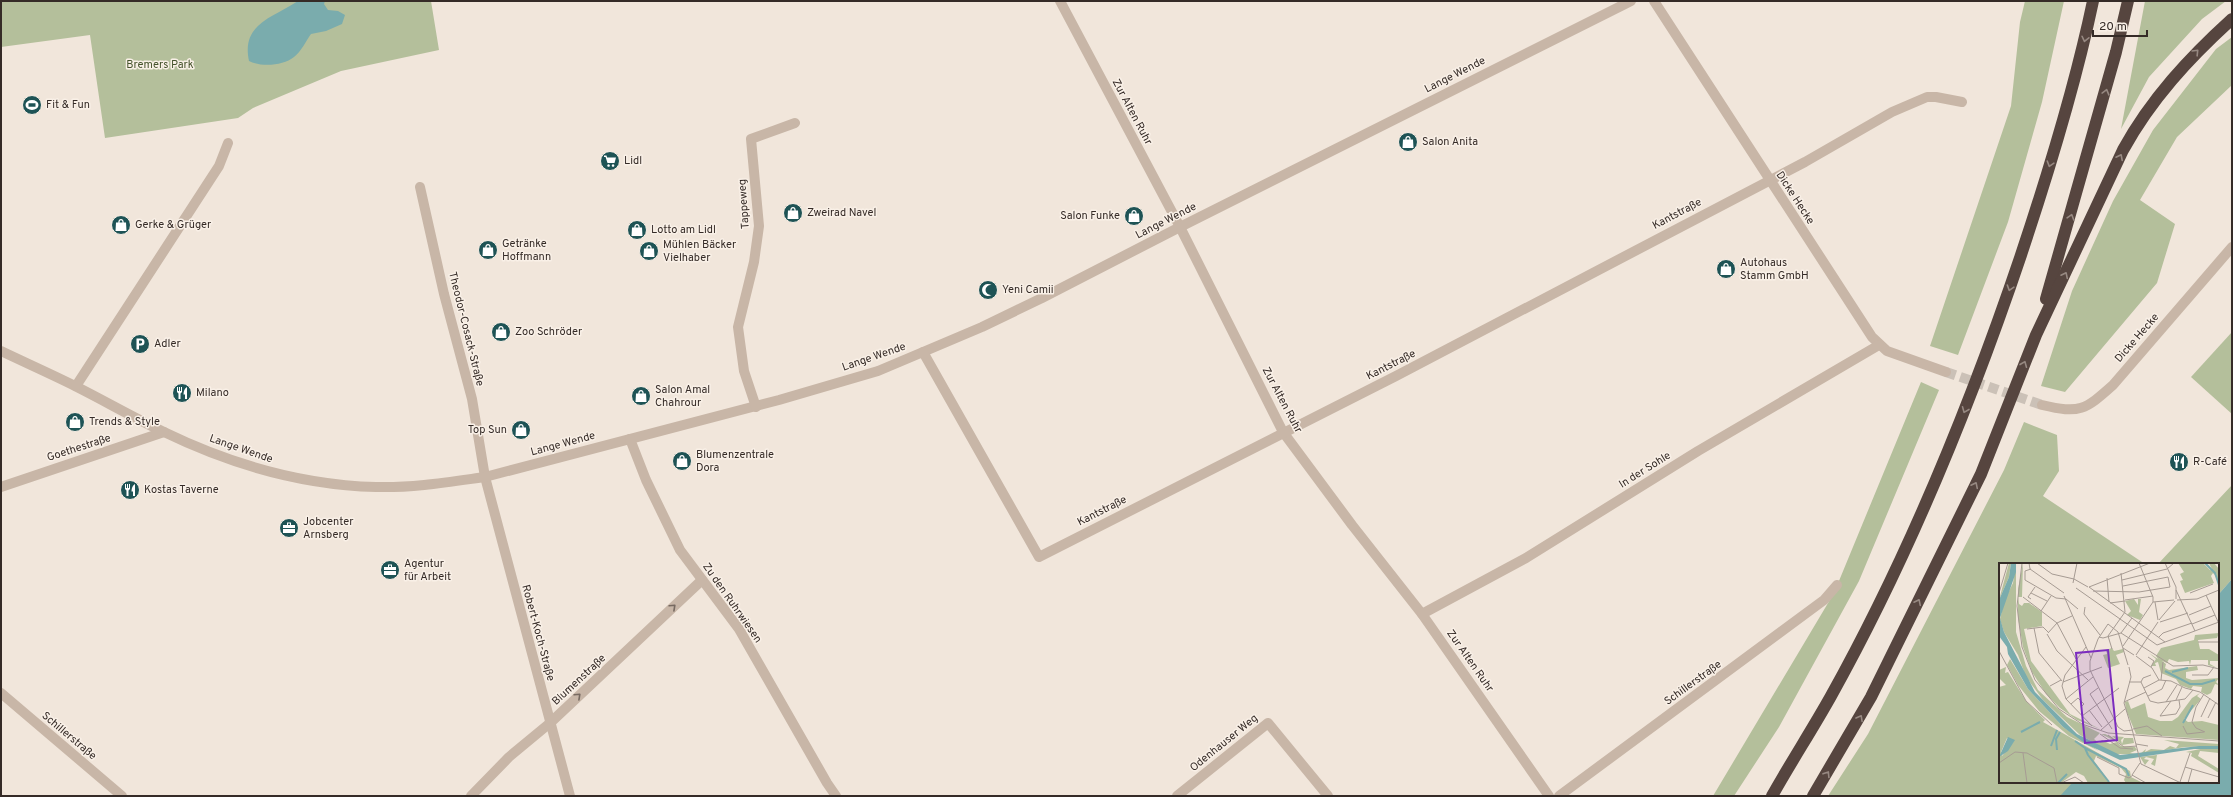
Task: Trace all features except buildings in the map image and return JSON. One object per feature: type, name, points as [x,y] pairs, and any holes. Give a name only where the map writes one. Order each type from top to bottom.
[{"type":"highway","points":[[1772,796],[1832,695],[1892,577],[1944,461],[1990,348],[2061,130],[2093,1]]},
{"type":"highway","points":[[2036,335],[2075,201],[2128,1]]},
{"type":"highway","points":[[1813,796],[1871,697],[1981,474],[2036,335],[2107,182],[2135,129],[2166,86],[2202,46],[2232,19]]},
{"type":"street","name":"Zur Alten Ruhr","points":[[1060,1],[1180,227],[1283,432],[1352,525],[1422,614],[1549,796]]},
{"type":"street","name":"Lange Wende","points":[[1,351],[76,386],[164,432],[245,465],[273,473],[332,483],[395,487],[442,483],[485,477],[756,407],[878,371],[982,327],[1042,298],[1180,227],[1631,1]]},
{"type":"street","name":"Dicke Hecke","points":[[1654,1],[1872,338],[1887,351],[1946,372]]},
{"type":"street","name":"Kantstraße","points":[[923,352],[1039,557],[1396,376],[1805,162],[1892,112],[1918,100],[1936,97],[1962,102]]},
{"type":"street","name":"Tappeweg","points":[[756,407],[744,371],[738,327],[754,262],[759,226],[751,139],[795,122]]},
{"type":"street","points":[[76,386],[218,166],[228,143]]},
{"type":"street","name":"Theodor-Cosack-Straße","points":[[420,187],[444,294],[472,399],[485,477]]},
{"type":"street","name":"Dicke Hecke","points":[[2042,406],[2073,410],[2092,404],[2113,385],[2232,247]]},
{"type":"street","name":"In der Sohle","points":[[1422,614],[1526,558],[1698,451],[1879,345]]},
{"type":"street","name":"Goethestraße","points":[[1,487],[164,432]]},
{"type":"street","name":"Zu den Ruhrwiesen","points":[[630,439],[646,480],[680,550],[739,629],[827,783],[836,796]]},
{"type":"street","name":"Robert-Koch-Straße","points":[[485,477],[570,796]]},
{"type":"street","name":"Blumenstraße","points":[[471,796],[509,757],[550,723],[702,580]]},
{"type":"street","name":"Schillerstraße","points":[[1559,796],[1824,600],[1836,585]]},
{"type":"street","name":"Schillerstraße","points":[[1,693],[122,796]]},
{"type":"street","name":"Odenhauser Weg","points":[[1177,796],[1268,723],[1328,796]]},
{"type":"green space","name":"Bremers Park","points":[[1,1],[431,1],[439,50],[341,71],[253,108],[238,118],[105,138],[90,35],[1,47]]},
{"type":"green space","points":[[2025,1],[2064,1],[2042,102],[2008,222],[1958,355],[1930,346],[2011,106],[2020,22]]},
{"type":"green space","points":[[2145,1],[2226,1],[2202,19],[2149,77],[2121,129]]},
{"type":"green space","points":[[2232,37],[2232,85],[2177,137],[2140,200],[2175,224],[2157,283],[2065,392],[2041,386],[2072,291],[2113,201],[2153,130],[2216,49]]},
{"type":"green space","points":[[2232,332],[2232,414],[2191,377]]},
{"type":"green space","points":[[1921,382],[1939,390],[1859,581],[1779,727],[1734,796],[1713,796],[1834,593]]},
{"type":"green space","points":[[2024,422],[2057,435],[2059,471],[2043,496],[2144,563],[1999,563],[1999,783],[2072,783],[2064,796],[1828,796],[1868,734],[2004,470]]},
{"type":"green space","points":[[2232,485],[2232,579],[2219,594],[2219,563],[2159,563]]},
{"type":"water","points":[[298,1],[325,1],[324,4],[328,10],[338,11],[345,15],[342,24],[326,31],[311,34],[297,55],[284,62],[266,65],[249,61],[248,48],[250,38],[254,30],[269,17]]},
{"type":"water","points":[[2232,579],[2232,796],[2060,796],[2072,783],[2219,783],[2219,594]]},
{"type":"tunnel","points":[[1946,372],[2042,405]]},
{"type":"place","name":"Fit & Fun","points":[[32,105]]},
{"type":"place","name":"Salon Anita","points":[[1408,142]]},
{"type":"place","name":"Lidl","points":[[610,161]]},
{"type":"place","name":"Zweirad Navel","points":[[793,213]]},
{"type":"place","name":"Salon Funke","points":[[1134,216]]},
{"type":"place","name":"Gerke & Grüger","points":[[121,225]]},
{"type":"place","name":"Lotto am Lidl","points":[[637,230]]},
{"type":"place","name":"Getränke Hoffmann","points":[[488,250]]},
{"type":"place","name":"Mühlen Bäcker Vielhaber","points":[[649,251]]},
{"type":"place","name":"Autohaus Stamm GmbH","points":[[1726,269]]},
{"type":"place","name":"Yeni Camii","points":[[988,290]]},
{"type":"place","name":"Zoo Schröder","points":[[501,332]]},
{"type":"place","name":"Adler","points":[[140,344]]},
{"type":"place","name":"Milano","points":[[182,393]]},
{"type":"place","name":"Salon Amal Chahrour","points":[[641,396]]},
{"type":"place","name":"Trends & Style","points":[[75,422]]},
{"type":"place","name":"Top Sun","points":[[521,430]]},
{"type":"place","name":"Blumenzentrale Dora","points":[[682,461]]},
{"type":"place","name":"R-Café","points":[[2179,462]]},
{"type":"place","name":"Kostas Taverne","points":[[130,490]]},
{"type":"place","name":"Jobcenter Arnsberg","points":[[289,528]]},
{"type":"place","name":"Agentur für Arbeit","points":[[390,570]]}]
